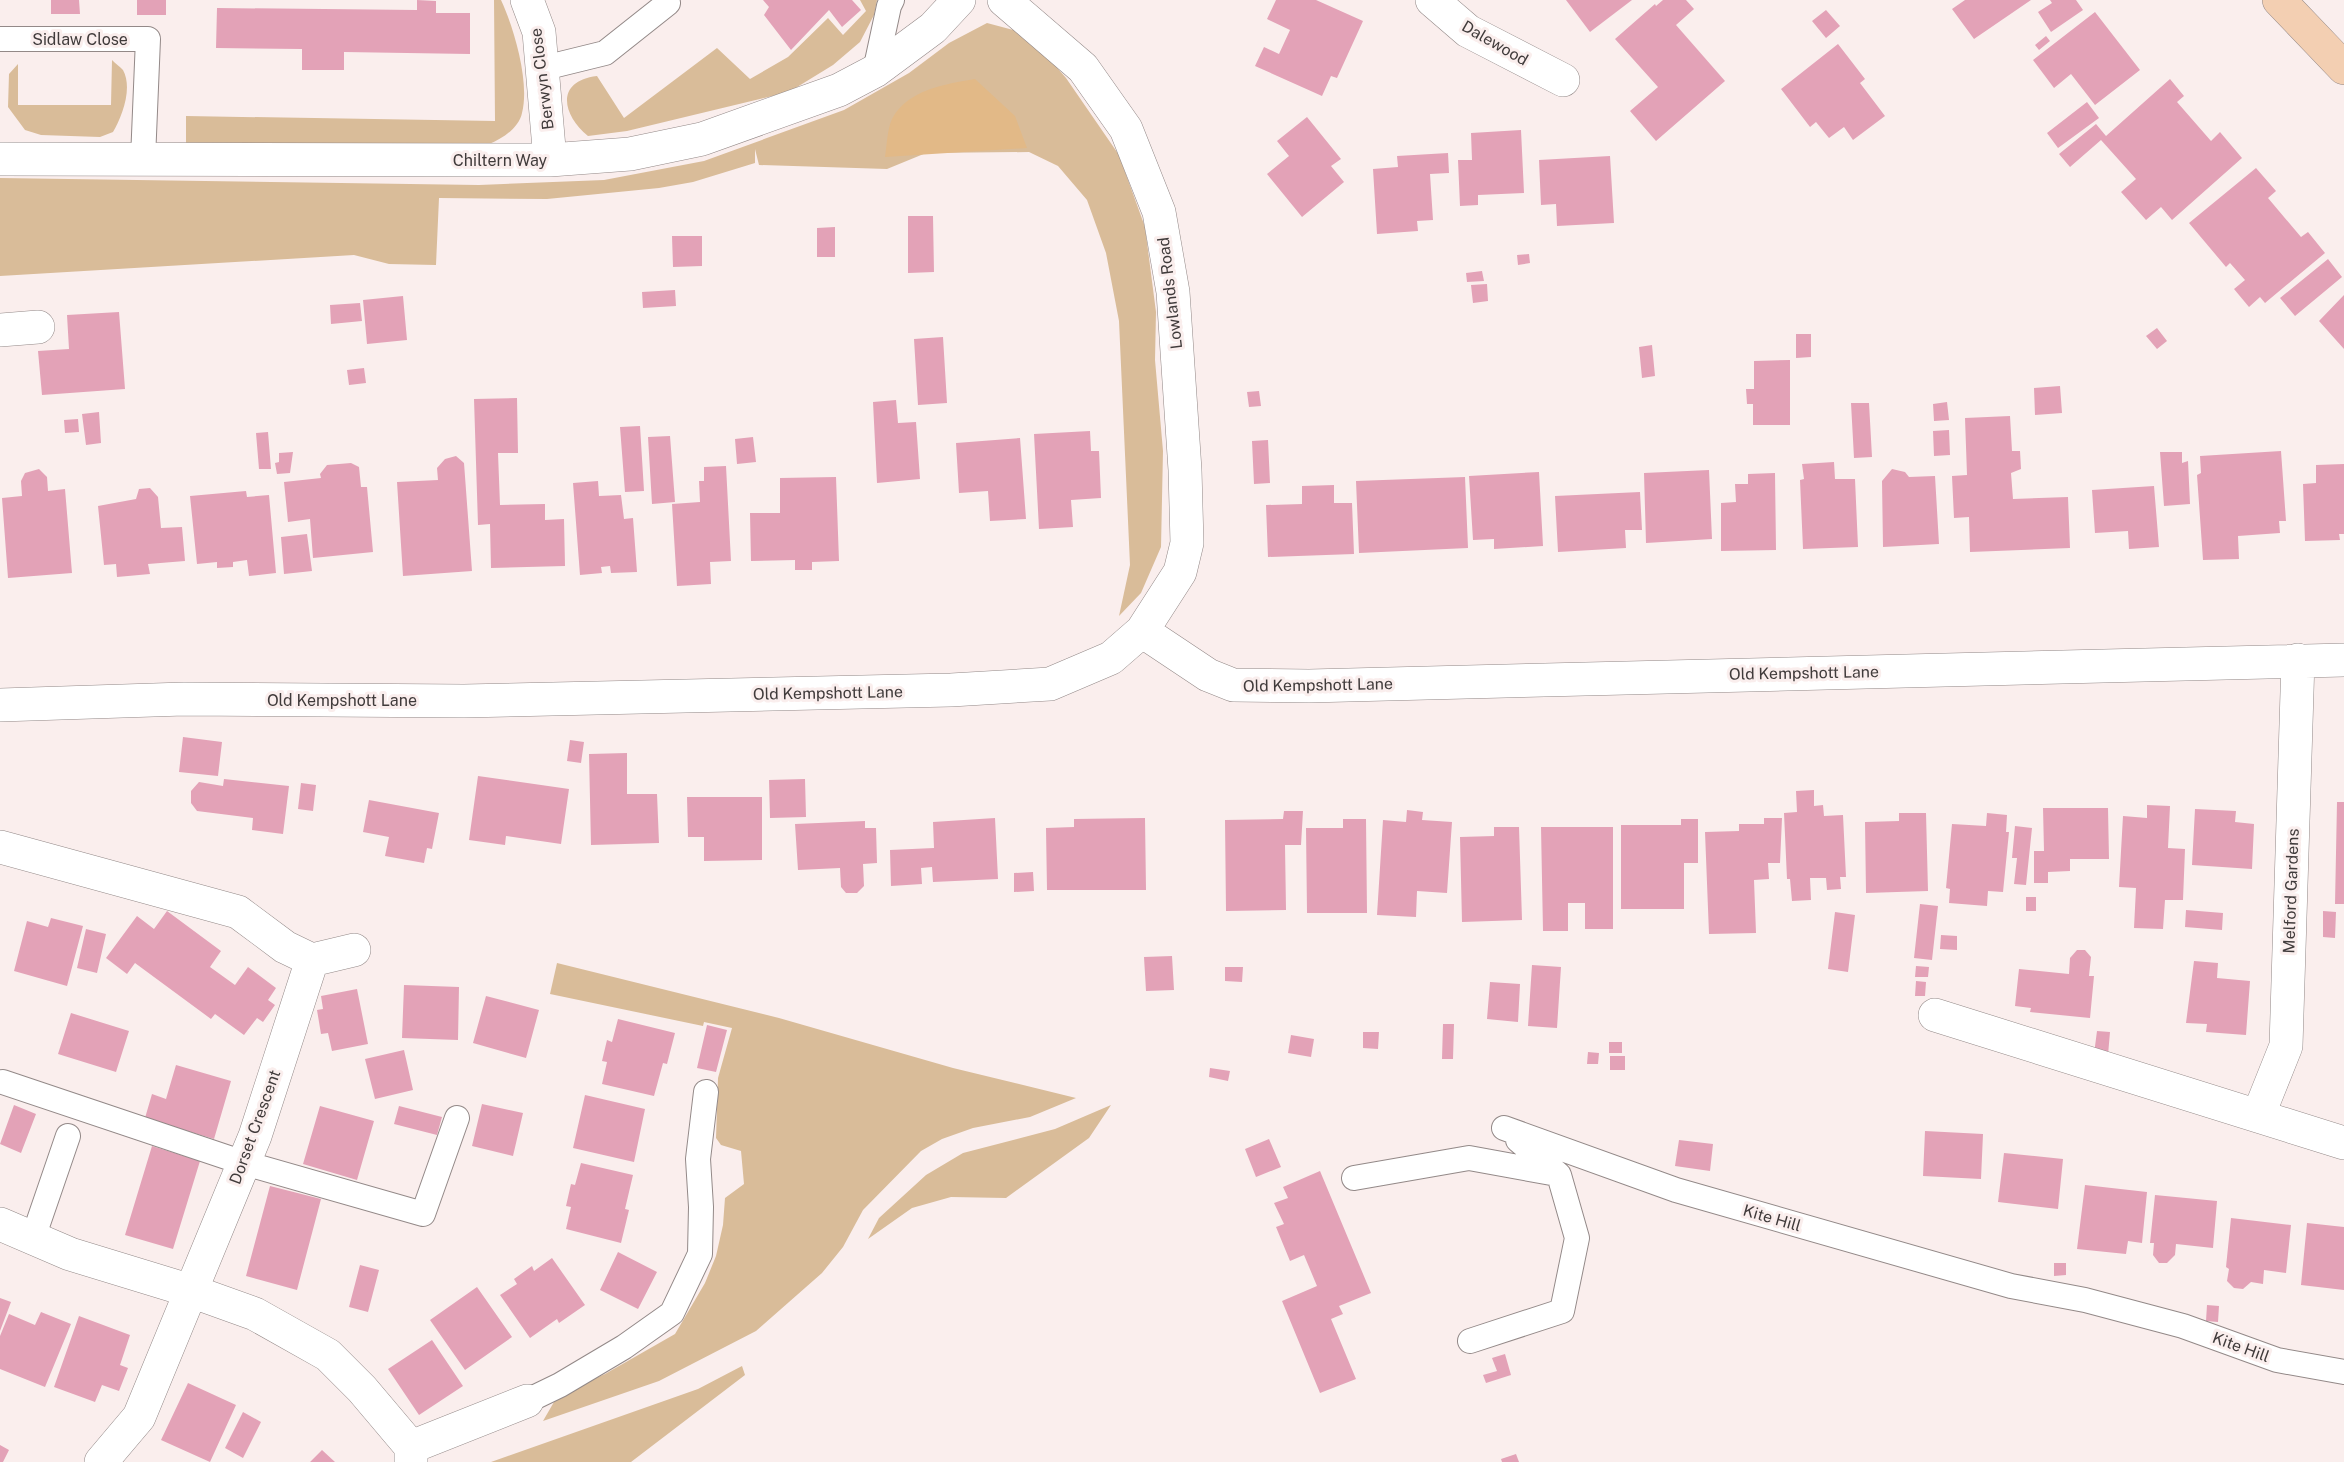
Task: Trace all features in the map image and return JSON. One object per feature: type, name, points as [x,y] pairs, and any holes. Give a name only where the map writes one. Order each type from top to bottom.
[{"type":"street","name":"Berwyn Close","points":[[527,0],[539,32],[544,68],[550,160]]},
{"type":"street","name":"Chiltern Way","points":[[0,159],[550,160],[630,154],[702,139],[839,90],[875,71],[933,28],[960,0]]},
{"type":"street","name":"Lowlands Road","points":[[1004,0],[1083,68],[1126,129],[1159,212],[1173,292],[1185,470],[1187,543],[1180,572],[1142,630]]},
{"type":"street","name":"Dalewood","points":[[1432,0],[1468,31],[1563,80]]},
{"type":"street","points":[[2279,0],[2344,68]]},
{"type":"street","points":[[0,330],[38,327]]},
{"type":"street","name":"Old Kempshott Lane","points":[[0,705],[184,699],[488,701],[951,690],[1050,684],[1111,658],[1142,630],[1208,675],[1233,686],[2344,660]]},
{"type":"street","name":"Melford Gardens","points":[[2258,1116],[2286,1046],[2298,660]]},
{"type":"street","points":[[0,847],[238,912],[285,947],[312,960],[354,950]]},
{"type":"street","name":"Dorset Crescent","points":[[101,1462],[139,1417],[244,1163],[312,960]]},
{"type":"street","points":[[1935,1015],[2344,1143]]},
{"type":"street","points":[[0,1224],[70,1254],[191,1291],[255,1314],[328,1355],[362,1389],[411,1455],[527,1401]]},
{"type":"lane","points":[[875,71],[892,0]]},
{"type":"lane","points":[[544,68],[605,54],[668,3]]},
{"type":"lane","name":"Sidlaw Close","points":[[0,39],[148,39],[143,159]]},
{"type":"lane","points":[[3,1082],[244,1163],[423,1214],[457,1118]]},
{"type":"lane","points":[[527,1401],[560,1385],[624,1347],[672,1313],[700,1254],[701,1207],[698,1159],[706,1092]]},
{"type":"lane","name":"Kite Hill","points":[[1559,1175],[1504,1128],[1698,1197],[2011,1286],[2085,1300],[2182,1326],[2277,1360],[2344,1372]]},
{"type":"lane","points":[[33,1238],[68,1136]]},
{"type":"lane","points":[[1354,1178],[1469,1158],[1559,1175],[1577,1238],[1562,1311],[1470,1341]]},
{"type":"shaded area","points":[[494,0],[501,0],[511,25],[522,71],[524,100],[522,113],[517,123],[509,132],[494,142],[489,144],[186,145],[186,116],[495,121]]},
{"type":"shaded area","points":[[860,0],[877,0],[874,15],[860,42],[833,65],[789,92],[627,131],[588,136],[579,128],[568,109],[569,92],[574,85],[583,79],[597,76],[624,118],[717,48],[750,79],[788,57],[828,18],[843,35],[866,11]]},
{"type":"shaded area","points":[[987,23],[1017,31],[1040,48],[1066,78],[1119,155],[1145,227],[1156,312],[1155,360],[1163,451],[1161,547],[1141,593],[1119,616],[1130,565],[1119,321],[1106,253],[1087,200],[1058,166],[1029,152],[926,153],[887,169],[759,165],[755,149],[755,163],[693,182],[659,188],[547,199],[439,198],[436,265],[389,264],[354,255],[0,276],[0,178],[479,185],[604,180],[704,161],[844,110],[909,73],[949,43]]},
{"type":"shaded area","points":[[112,60],[123,70],[127,85],[123,111],[113,132],[100,137],[41,135],[25,130],[8,107],[9,74],[18,64],[18,105],[111,105]]},
{"type":"shaded area","points":[[975,79],[1015,116],[1027,148],[885,157],[892,119],[907,101],[940,86]]},
{"type":"shaded area","points":[[557,963],[779,1018],[953,1068],[1076,1098],[1030,1117],[973,1128],[942,1139],[921,1151],[863,1210],[843,1247],[822,1273],[756,1331],[659,1381],[543,1421],[558,1395],[605,1374],[675,1334],[705,1283],[716,1256],[723,1225],[725,1198],[744,1184],[741,1151],[721,1145],[716,1138],[718,1078],[732,1028],[704,1022],[703,1026],[550,994]]},
{"type":"shaded area","points":[[1111,1105],[1089,1138],[1006,1198],[951,1197],[912,1208],[868,1239],[879,1218],[926,1175],[963,1153],[1055,1129]]},
{"type":"shaded area","points":[[742,1366],[745,1375],[631,1462],[491,1462],[698,1389]]},
{"type":"building","points":[[51,0],[79,0],[80,14],[51,14]]},
{"type":"building","points":[[137,0],[166,0],[166,15],[137,15]]},
{"type":"building","points":[[417,0],[436,1],[436,13],[470,13],[470,54],[344,52],[344,70],[302,70],[302,49],[216,48],[217,8],[417,10]]},
{"type":"building","points":[[763,0],[852,0],[861,10],[842,27],[829,10],[791,50],[764,15],[769,7]]},
{"type":"building","points":[[1276,0],[1316,0],[1363,21],[1337,78],[1331,76],[1322,96],[1255,66],[1264,47],[1279,54],[1290,30],[1267,19]]},
{"type":"building","points":[[1566,0],[1632,0],[1590,32]]},
{"type":"building","points":[[1663,0],[1686,0],[1694,9],[1676,25],[1725,81],[1656,141],[1630,111],[1658,87],[1615,39],[1655,4],[1656,6]]},
{"type":"building","points":[[1965,0],[2031,0],[1974,39],[1952,9]]},
{"type":"building","points":[[2050,0],[2076,0],[2083,10],[2051,32],[2038,12],[2052,3]]},
{"type":"building","points":[[1826,10],[1840,26],[1826,38],[1812,21]]},
{"type":"building","points":[[2095,12],[2140,70],[2095,105],[2071,74],[2054,88],[2033,60]]},
{"type":"building","points":[[2046,36],[2050,41],[2039,50],[2035,45]]},
{"type":"building","points":[[1838,44],[1865,79],[1860,83],[1885,116],[1853,140],[1844,127],[1829,138],[1816,122],[1810,127],[1781,89]]},
{"type":"building","points":[[2170,79],[2184,96],[2177,102],[2211,141],[2220,132],[2242,158],[2172,220],[2161,207],[2146,220],[2121,192],[2136,179],[2101,140],[2070,167],[2059,154],[2096,124],[2106,136]]},
{"type":"building","points":[[2087,102],[2099,118],[2058,148],[2047,133]]},
{"type":"building","points":[[1307,117],[1341,159],[1331,166],[1344,182],[1302,217],[1267,174],[1289,156],[1277,141]]},
{"type":"building","points":[[1521,130],[1524,193],[1478,195],[1478,205],[1460,206],[1458,160],[1472,160],[1471,133]]},
{"type":"building","points":[[1448,153],[1449,173],[1430,174],[1433,220],[1417,221],[1418,231],[1377,234],[1373,169],[1398,167],[1397,156]]},
{"type":"building","points":[[1610,156],[1614,223],[1557,226],[1556,204],[1541,205],[1539,160]]},
{"type":"building","points":[[2256,168],[2276,191],[2268,198],[2301,237],[2308,232],[2325,253],[2265,303],[2260,297],[2249,307],[2234,289],[2245,280],[2230,263],[2226,267],[2189,223]]},
{"type":"building","points":[[908,216],[933,216],[934,272],[908,273]]},
{"type":"building","points":[[835,227],[835,257],[817,257],[817,228]]},
{"type":"building","points":[[672,236],[702,236],[702,266],[673,267]]},
{"type":"building","points":[[1529,254],[1530,263],[1518,265],[1517,255]]},
{"type":"building","points":[[2328,259],[2342,277],[2295,316],[2280,298]]},
{"type":"building","points":[[1482,271],[1484,281],[1467,282],[1466,273]]},
{"type":"building","points":[[1487,284],[1488,301],[1473,303],[1471,285]]},
{"type":"building","points":[[675,290],[676,306],[643,308],[642,292]]},
{"type":"building","points":[[2344,295],[2344,349],[2319,321]]},
{"type":"building","points":[[403,296],[407,340],[367,344],[363,300]]},
{"type":"building","points":[[360,303],[362,321],[331,324],[330,305]]},
{"type":"building","points":[[119,312],[125,389],[42,395],[38,351],[69,349],[67,315]]},
{"type":"building","points":[[2157,328],[2167,341],[2157,349],[2146,336]]},
{"type":"building","points":[[1796,334],[1811,334],[1811,357],[1796,358]]},
{"type":"building","points":[[943,337],[947,403],[918,405],[914,339]]},
{"type":"building","points":[[1652,345],[1655,376],[1642,378],[1639,347]]},
{"type":"building","points":[[1790,360],[1790,425],[1753,425],[1753,404],[1747,404],[1746,389],[1754,389],[1754,361]]},
{"type":"building","points":[[364,368],[366,383],[349,385],[347,370]]},
{"type":"building","points":[[2060,386],[2062,413],[2035,415],[2034,388]]},
{"type":"building","points":[[1259,391],[1261,406],[1249,407],[1247,392]]},
{"type":"building","points":[[517,398],[518,453],[498,453],[500,505],[545,504],[545,520],[564,519],[565,566],[491,568],[490,524],[478,525],[474,399]]},
{"type":"building","points":[[896,400],[898,423],[916,422],[920,479],[877,483],[873,402]]},
{"type":"building","points":[[1947,402],[1949,420],[1934,421],[1933,404]]},
{"type":"building","points":[[1851,403],[1869,403],[1872,457],[1854,458]]},
{"type":"building","points":[[99,412],[101,443],[86,445],[82,414]]},
{"type":"building","points":[[2010,416],[2012,451],[2020,451],[2021,469],[2011,473],[2013,499],[2068,497],[2070,548],[1970,552],[1969,517],[1954,518],[1952,476],[1967,475],[1965,418]]},
{"type":"building","points":[[78,419],[79,432],[65,433],[64,420]]},
{"type":"building","points":[[640,426],[644,491],[625,492],[620,427]]},
{"type":"building","points":[[1949,430],[1950,455],[1934,456],[1933,431]]},
{"type":"building","points":[[1090,431],[1091,451],[1099,451],[1101,498],[1071,500],[1073,527],[1039,529],[1034,434]]},
{"type":"building","points":[[268,432],[271,469],[259,469],[256,433]]},
{"type":"building","points":[[670,436],[675,502],[652,504],[648,437]]},
{"type":"building","points":[[753,437],[756,462],[737,464],[735,439]]},
{"type":"building","points":[[1020,438],[1026,519],[990,521],[988,491],[959,493],[956,443]]},
{"type":"building","points":[[1268,440],[1270,483],[1254,484],[1252,441]]},
{"type":"building","points":[[2281,451],[2286,521],[2279,521],[2280,533],[2238,536],[2239,559],[2203,560],[2197,475],[2201,473],[2200,456]]},
{"type":"building","points":[[293,452],[290,473],[277,474],[275,463],[279,462],[279,453]]},
{"type":"building","points":[[2160,452],[2182,452],[2182,463],[2188,461],[2190,504],[2164,506]]},
{"type":"building","points":[[456,456],[464,463],[472,571],[403,576],[397,482],[438,480],[437,468],[445,459]]},
{"type":"building","points":[[1834,462],[1835,479],[1855,479],[1858,547],[1803,549],[1800,480],[1804,479],[1802,464]]},
{"type":"building","points":[[351,463],[359,467],[361,487],[367,487],[373,552],[313,558],[310,519],[288,522],[284,482],[321,478],[320,474],[327,465]]},
{"type":"building","points":[[2344,464],[2344,534],[2339,534],[2340,540],[2305,541],[2303,484],[2316,483],[2316,465]]},
{"type":"building","points":[[726,466],[731,561],[710,562],[711,584],[677,586],[672,504],[700,502],[699,481],[704,481],[704,467]]},
{"type":"building","points":[[39,469],[47,477],[48,491],[65,489],[72,573],[8,578],[2,498],[22,496],[21,481],[25,473]]},
{"type":"building","points":[[1892,469],[1905,472],[1909,477],[1935,476],[1939,544],[1883,547],[1882,481]]},
{"type":"building","points":[[1709,470],[1712,539],[1646,543],[1644,473]]},
{"type":"building","points":[[1539,472],[1543,546],[1494,549],[1494,539],[1473,540],[1469,476]]},
{"type":"building","points":[[1775,473],[1776,550],[1721,551],[1721,503],[1736,502],[1735,484],[1748,484],[1748,474]]},
{"type":"building","points":[[836,477],[839,561],[812,562],[812,570],[795,570],[795,560],[751,561],[750,513],[780,513],[780,478]]},
{"type":"building","points":[[1465,477],[1468,548],[1359,553],[1356,481]]},
{"type":"building","points":[[598,481],[599,496],[621,495],[624,519],[633,518],[637,572],[611,573],[610,566],[601,567],[602,573],[580,575],[573,483]]},
{"type":"building","points":[[1334,485],[1334,503],[1352,503],[1354,554],[1268,557],[1266,505],[1302,504],[1302,486]]},
{"type":"building","points":[[2154,486],[2159,547],[2129,549],[2128,531],[2095,533],[2092,490]]},
{"type":"building","points":[[150,488],[158,497],[161,528],[182,527],[185,561],[148,564],[150,574],[117,577],[116,564],[104,565],[98,506],[136,499],[139,489]]},
{"type":"building","points":[[246,491],[247,497],[269,495],[276,573],[249,576],[247,560],[233,562],[233,567],[217,568],[217,562],[197,564],[190,496]]},
{"type":"building","points":[[1640,492],[1642,530],[1625,530],[1626,548],[1558,552],[1555,496]]},
{"type":"building","points":[[307,534],[312,571],[284,574],[281,537]]},
{"type":"building","points":[[183,737],[222,742],[218,776],[179,772]]},
{"type":"building","points":[[570,740],[584,742],[581,763],[567,761]]},
{"type":"building","points":[[627,753],[627,794],[657,794],[659,843],[591,845],[589,754]]},
{"type":"building","points":[[478,776],[569,789],[561,844],[506,836],[505,845],[469,840]]},
{"type":"building","points":[[224,779],[289,786],[283,834],[252,830],[253,818],[197,811],[191,803],[191,791],[199,782],[223,786]]},
{"type":"building","points":[[805,779],[806,817],[770,818],[769,780]]},
{"type":"building","points":[[301,783],[316,785],[313,811],[298,809]]},
{"type":"building","points":[[1814,790],[1814,806],[1823,805],[1824,816],[1843,815],[1846,877],[1840,877],[1841,889],[1827,890],[1826,878],[1810,878],[1811,900],[1792,901],[1790,879],[1787,879],[1784,813],[1797,812],[1796,791]]},
{"type":"building","points":[[687,797],[762,797],[762,860],[704,861],[704,837],[688,837]]},
{"type":"building","points":[[369,800],[439,813],[432,849],[427,848],[424,863],[385,856],[389,837],[363,832]]},
{"type":"building","points":[[2337,802],[2344,802],[2344,904],[2335,904]]},
{"type":"building","points":[[2147,805],[2170,806],[2168,848],[2185,849],[2183,900],[2165,900],[2163,929],[2134,928],[2136,888],[2119,887],[2123,816],[2147,818]]},
{"type":"building","points":[[2043,808],[2108,808],[2109,859],[2070,859],[2070,871],[2048,872],[2048,883],[2034,883],[2034,851],[2044,851]]},
{"type":"building","points":[[2195,809],[2236,811],[2235,822],[2254,824],[2252,869],[2192,865]]},
{"type":"building","points":[[1407,810],[1423,812],[1422,820],[1452,822],[1447,893],[1417,891],[1416,917],[1377,915],[1383,820],[1406,822]]},
{"type":"building","points":[[1284,811],[1303,811],[1301,845],[1285,845],[1286,910],[1226,911],[1225,820],[1283,819]]},
{"type":"building","points":[[1899,813],[1926,813],[1928,891],[1866,893],[1865,822],[1899,821]]},
{"type":"building","points":[[1987,813],[2007,815],[2006,832],[2009,832],[2003,892],[1988,891],[1987,906],[1949,903],[1950,889],[1946,888],[1952,824],[1986,826]]},
{"type":"building","points":[[995,818],[998,879],[933,882],[932,867],[921,868],[922,884],[891,886],[890,850],[934,848],[933,822]]},
{"type":"building","points":[[1145,818],[1146,890],[1047,890],[1046,828],[1074,827],[1074,819]]},
{"type":"building","points":[[1764,818],[1782,818],[1780,863],[1768,863],[1769,879],[1754,880],[1756,933],[1709,934],[1705,832],[1739,831],[1739,824],[1764,824]]},
{"type":"building","points":[[1343,819],[1366,819],[1367,913],[1307,913],[1306,828],[1343,828]]},
{"type":"building","points":[[1681,819],[1698,819],[1698,863],[1684,863],[1684,909],[1621,909],[1621,825],[1681,825]]},
{"type":"building","points":[[865,821],[865,828],[876,828],[877,863],[863,864],[864,886],[857,893],[846,893],[841,887],[840,868],[798,870],[795,824]]},
{"type":"building","points":[[2015,826],[2032,828],[2026,885],[2014,884],[2017,858],[2012,858]]},
{"type":"building","points":[[1494,827],[1519,827],[1522,920],[1462,922],[1460,837],[1494,836]]},
{"type":"building","points":[[1541,827],[1613,827],[1613,929],[1585,929],[1585,903],[1568,903],[1568,931],[1543,931]]},
{"type":"building","points":[[1033,872],[1034,891],[1014,892],[1014,873]]},
{"type":"building","points":[[2026,897],[2036,897],[2036,911],[2026,911]]},
{"type":"building","points":[[1920,904],[1938,906],[1932,960],[1914,958]]},
{"type":"building","points":[[2186,910],[2223,913],[2222,930],[2185,927]]},
{"type":"building","points":[[167,911],[221,951],[210,967],[235,985],[248,967],[276,988],[268,1000],[275,1005],[263,1022],[257,1018],[244,1035],[215,1014],[211,1019],[135,963],[127,974],[106,958],[137,916],[154,929]]},
{"type":"building","points":[[2323,911],[2336,912],[2335,938],[2323,937]]},
{"type":"building","points":[[1835,912],[1855,915],[1848,972],[1828,969]]},
{"type":"building","points":[[51,918],[83,926],[67,986],[14,971],[27,921],[48,927]]},
{"type":"building","points":[[86,929],[106,934],[97,973],[77,968]]},
{"type":"building","points":[[1941,935],[1957,936],[1957,950],[1940,949]]},
{"type":"building","points":[[2077,950],[2085,950],[2091,957],[2089,976],[2094,976],[2090,1018],[2030,1012],[2031,1008],[2015,1006],[2019,969],[2069,974],[2070,958]]},
{"type":"building","points":[[1172,956],[1174,990],[1146,991],[1144,957]]},
{"type":"building","points":[[2194,961],[2218,963],[2217,978],[2250,981],[2246,1035],[2206,1032],[2207,1024],[2186,1023]]},
{"type":"building","points":[[1532,965],[1561,967],[1557,1028],[1528,1026]]},
{"type":"building","points":[[1916,966],[1929,967],[1928,977],[1915,977]]},
{"type":"building","points":[[1225,967],[1243,967],[1242,982],[1225,981]]},
{"type":"building","points":[[1916,981],[1926,982],[1925,996],[1915,996]]},
{"type":"building","points":[[1490,982],[1520,984],[1518,1022],[1487,1019]]},
{"type":"building","points":[[404,985],[459,987],[458,1040],[402,1038]]},
{"type":"building","points":[[357,989],[368,1044],[332,1051],[328,1033],[321,1034],[317,1010],[323,1009],[321,996]]},
{"type":"building","points":[[486,996],[539,1010],[526,1058],[473,1043]]},
{"type":"building","points":[[71,1013],[129,1031],[116,1072],[58,1054]]},
{"type":"building","points":[[618,1019],[675,1033],[667,1064],[663,1063],[654,1096],[602,1084],[607,1062],[602,1061],[607,1040],[612,1042]]},
{"type":"building","points":[[1443,1024],[1454,1024],[1453,1059],[1442,1059]]},
{"type":"building","points":[[707,1025],[727,1030],[716,1072],[697,1068]]},
{"type":"building","points":[[2097,1031],[2110,1032],[2108,1055],[2094,1054]]},
{"type":"building","points":[[1363,1032],[1379,1032],[1378,1049],[1363,1048]]},
{"type":"building","points":[[1291,1035],[1314,1039],[1311,1057],[1288,1053]]},
{"type":"building","points":[[1609,1042],[1622,1042],[1622,1053],[1609,1053]]},
{"type":"building","points":[[404,1050],[413,1090],[375,1099],[365,1059]]},
{"type":"building","points":[[1588,1052],[1599,1053],[1598,1064],[1587,1064]]},
{"type":"building","points":[[1610,1056],[1625,1056],[1625,1070],[1610,1070]]},
{"type":"building","points":[[176,1065],[231,1081],[214,1139],[145,1118],[152,1094],[166,1099]]},
{"type":"building","points":[[1210,1068],[1230,1071],[1228,1081],[1209,1077]]},
{"type":"building","points":[[585,1095],[645,1109],[634,1162],[573,1148]]},
{"type":"building","points":[[482,1104],[523,1113],[513,1156],[472,1146]]},
{"type":"building","points":[[14,1105],[36,1114],[21,1153],[0,1144]]},
{"type":"building","points":[[320,1106],[374,1121],[357,1180],[303,1164]]},
{"type":"building","points":[[399,1106],[442,1117],[437,1135],[394,1124]]},
{"type":"building","points":[[1925,1131],[1983,1134],[1981,1179],[1923,1176]]},
{"type":"building","points":[[1269,1139],[1281,1167],[1256,1177],[1245,1149]]},
{"type":"building","points":[[1679,1140],[1713,1144],[1710,1171],[1675,1166]]},
{"type":"building","points":[[152,1146],[200,1161],[173,1249],[125,1235]]},
{"type":"building","points":[[2004,1153],[2063,1159],[2058,1209],[1998,1202]]},
{"type":"building","points":[[581,1163],[633,1175],[625,1209],[629,1210],[621,1243],[566,1229],[571,1207],[566,1206],[571,1184],[575,1185]]},
{"type":"building","points":[[1320,1171],[1371,1293],[1339,1306],[1343,1314],[1331,1319],[1356,1379],[1320,1393],[1282,1301],[1317,1286],[1304,1255],[1290,1261],[1276,1227],[1284,1224],[1274,1203],[1288,1198],[1283,1187]]},
{"type":"building","points":[[2085,1185],[2147,1192],[2142,1243],[2128,1241],[2126,1254],[2077,1249]]},
{"type":"building","points":[[270,1186],[321,1199],[297,1290],[246,1276]]},
{"type":"building","points":[[2155,1195],[2217,1201],[2213,1248],[2176,1244],[2175,1255],[2167,1263],[2159,1263],[2153,1255],[2154,1243],[2150,1243]]},
{"type":"building","points":[[2231,1218],[2291,1225],[2286,1273],[2264,1270],[2263,1284],[2251,1282],[2243,1289],[2234,1288],[2227,1281],[2229,1269],[2226,1267]]},
{"type":"building","points":[[2307,1223],[2344,1227],[2344,1290],[2301,1285]]},
{"type":"building","points":[[618,1252],[657,1272],[638,1309],[600,1290]]},
{"type":"building","points":[[552,1258],[585,1305],[559,1323],[557,1319],[530,1338],[500,1295],[517,1284],[514,1279],[532,1266],[534,1271]]},
{"type":"building","points":[[2054,1263],[2066,1263],[2066,1275],[2054,1276]]},
{"type":"building","points":[[360,1265],[379,1270],[368,1312],[349,1307]]},
{"type":"building","points":[[477,1287],[512,1337],[465,1370],[430,1320]]},
{"type":"building","points":[[0,1298],[11,1302],[0,1331]]},
{"type":"building","points":[[2207,1305],[2219,1306],[2218,1322],[2206,1321]]},
{"type":"building","points":[[41,1312],[71,1324],[45,1387],[0,1369],[0,1336],[9,1314],[35,1325]]},
{"type":"building","points":[[79,1316],[130,1335],[120,1365],[128,1368],[119,1391],[102,1385],[95,1402],[54,1387]]},
{"type":"building","points":[[432,1340],[463,1386],[419,1415],[388,1369]]},
{"type":"building","points":[[1505,1354],[1511,1375],[1486,1383],[1483,1375],[1497,1371],[1492,1358]]},
{"type":"building","points":[[188,1383],[236,1405],[210,1462],[161,1440]]},
{"type":"building","points":[[243,1412],[261,1422],[243,1458],[225,1448]]},
{"type":"building","points":[[0,1445],[9,1450],[3,1462],[0,1462]]},
{"type":"building","points":[[322,1450],[335,1462],[310,1462]]},
{"type":"building","points":[[1516,1454],[1519,1462],[1502,1462],[1501,1459]]}]
